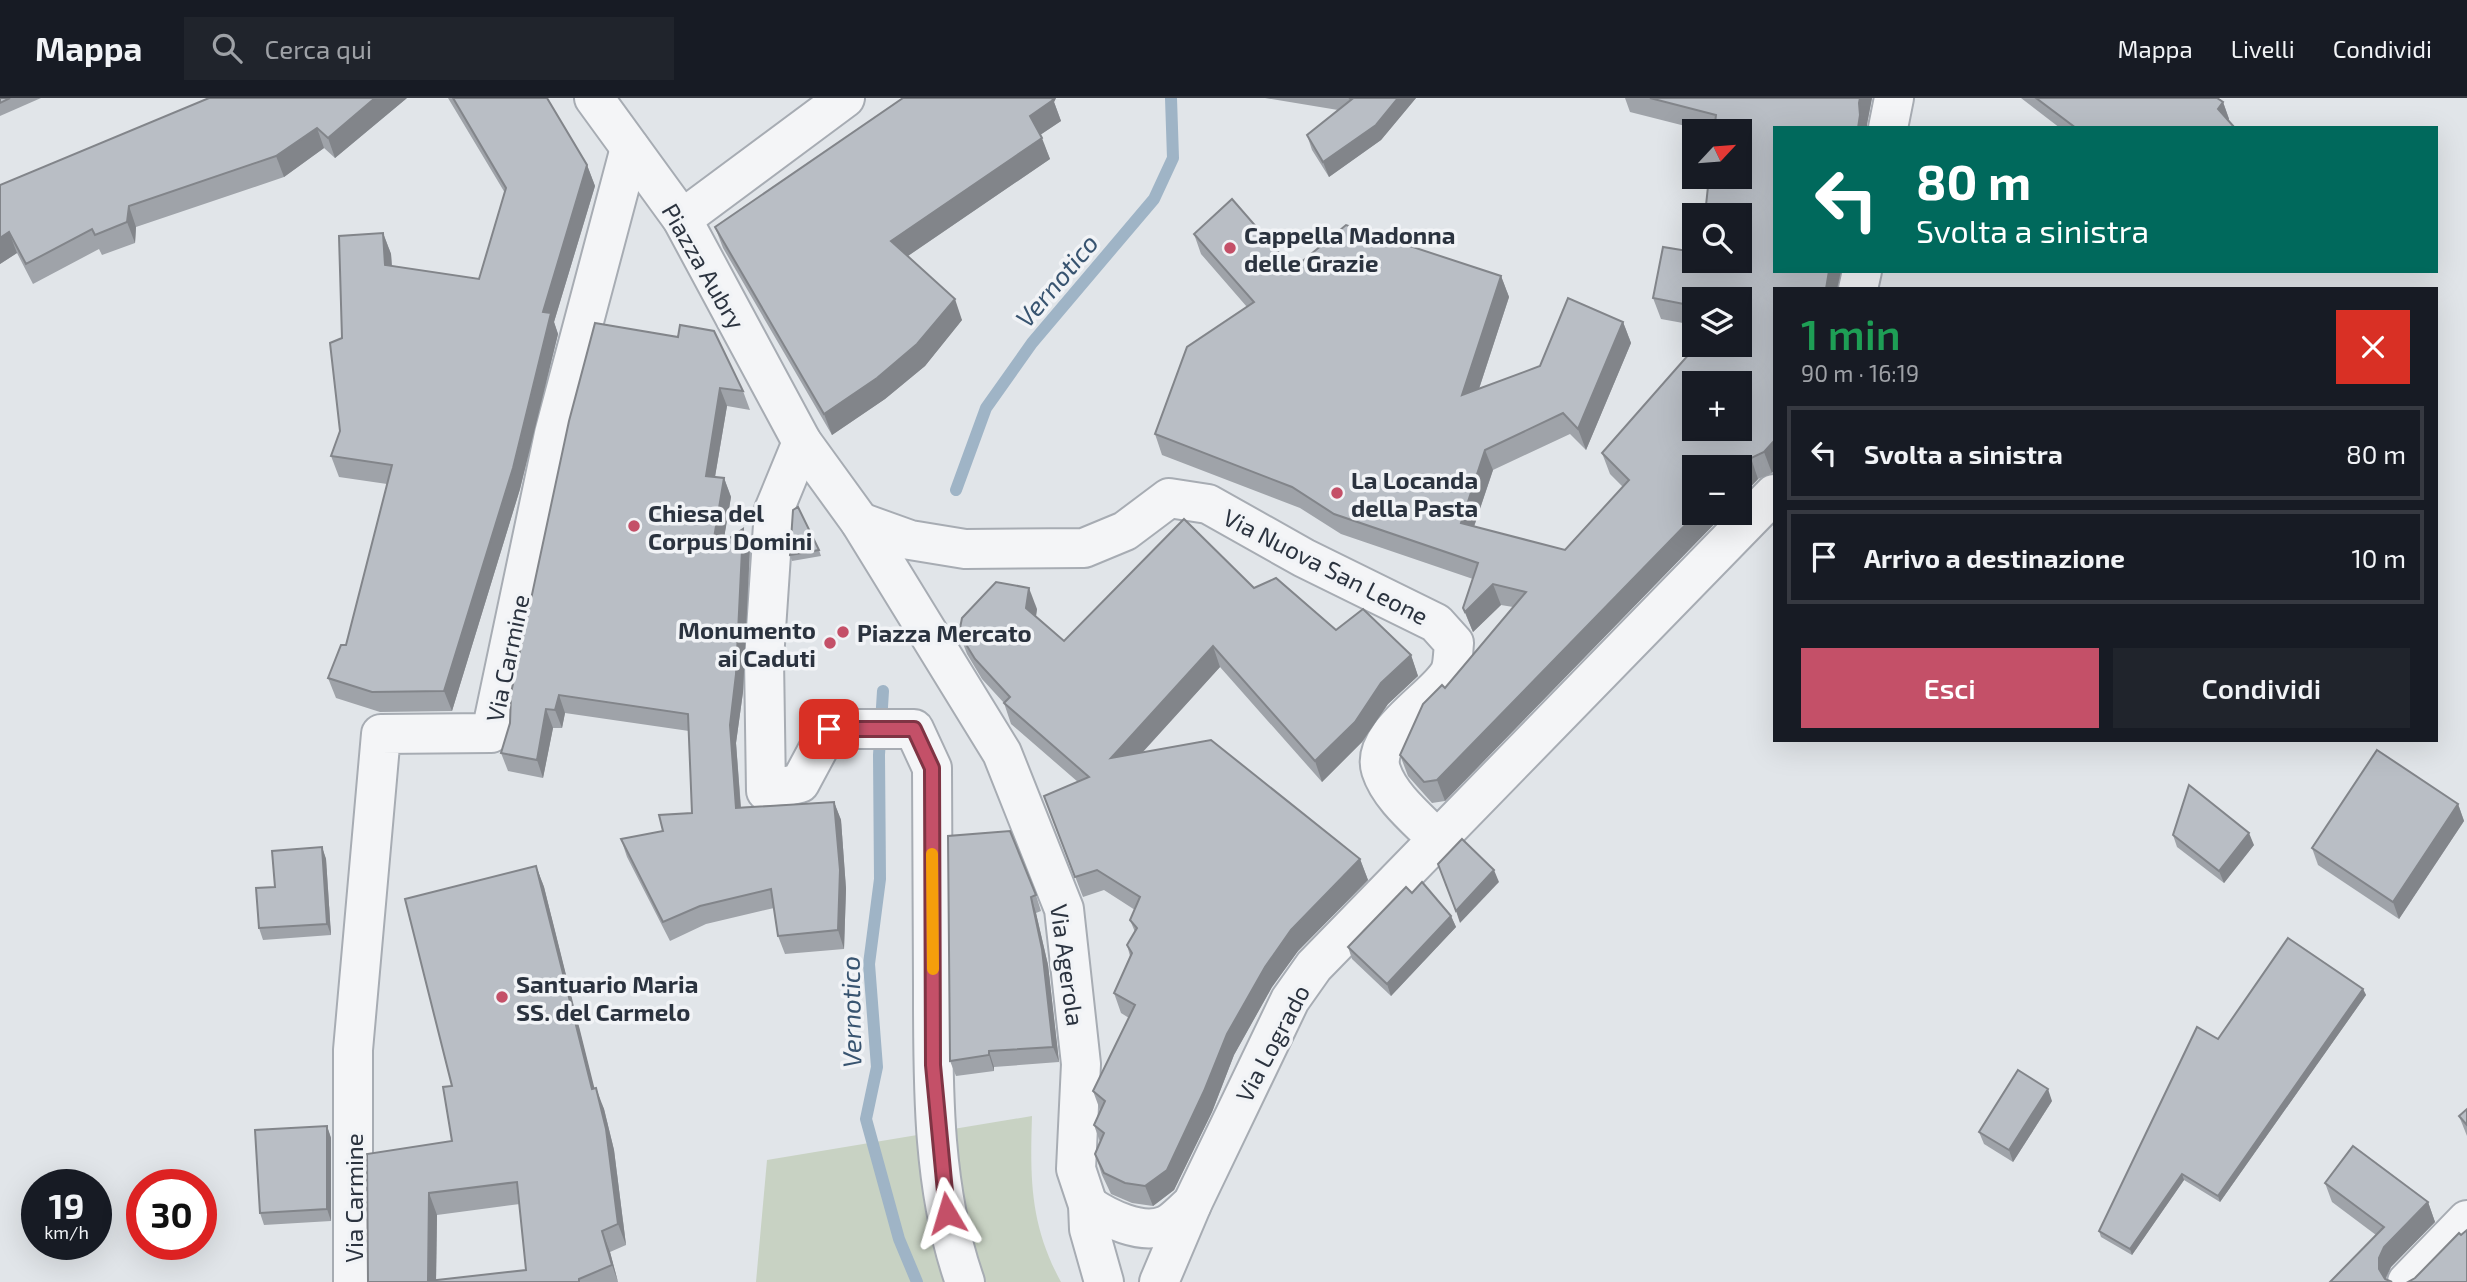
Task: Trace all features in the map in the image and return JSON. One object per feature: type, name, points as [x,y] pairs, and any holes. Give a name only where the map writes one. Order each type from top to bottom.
[{"type":"street","name":"Piazza Aubry","points":[[594,98],[682,219],[802,442]]},
{"type":"street","points":[[682,219],[845,98]]},
{"type":"street","points":[[1888,126],[1894,98]]},
{"type":"street","name":"Via Carmine","points":[[353,1282],[353,1050],[381,734],[491,733],[554,434],[630,149]]},
{"type":"street","points":[[802,442],[860,522]]},
{"type":"street","points":[[802,442],[774,510],[764,659],[766,791],[800,783],[829,729],[914,729],[932,768],[933,1065],[940,1161],[950,1239],[965,1282]]},
{"type":"street","points":[[1439,841],[1773,495]]},
{"type":"street","name":"Via Nuova San Leone","points":[[860,522],[910,540],[965,549],[1084,548],[1125,531],[1169,498],[1208,504],[1304,558],[1436,623],[1454,643],[1449,674],[1393,731],[1382,752],[1380,769],[1401,803],[1439,841]]},
{"type":"street","name":"Via Agerola","points":[[860,522],[1002,753],[1064,909],[1081,1063],[1076,1169],[1088,1205],[1089,1229],[1104,1282]]},
{"type":"street","name":"Via Logrado","points":[[1160,1282],[1192,1204],[1290,1000],[1314,966],[1439,841]]},
{"type":"street","points":[[1088,1205],[1107,1218],[1130,1227],[1165,1226],[1192,1204]]},
{"type":"street","points":[[2407,1282],[2467,1220]]},
{"type":"green space","points":[[1032,1116],[1034,1201],[1043,1241],[1061,1282],[756,1282],[767,1160]]},
{"type":"building","points":[[209,98],[375,98],[328,138],[317,128],[276,156],[129,206],[127,222],[95,235],[92,229],[26,264],[9,232],[0,238],[0,185]]},
{"type":"building","points":[[453,98],[547,98],[587,165],[543,312],[551,313],[513,468],[444,691],[372,692],[328,678],[341,645],[346,645],[392,465],[331,456],[340,431],[330,343],[342,338],[339,236],[383,233],[385,265],[479,279],[506,188]]},
{"type":"building","points":[[903,98],[1053,100],[1030,116],[1042,138],[891,241],[955,299],[917,344],[877,378],[824,414],[715,227]]},
{"type":"building","points":[[1349,98],[1398,98],[1376,125],[1323,162],[1307,135],[1352,99]]},
{"type":"building","points":[[1650,98],[1860,98],[1858,126],[1773,126],[1773,273],[1829,273],[1826,287],[1773,287],[1773,442],[1764,452],[1752,458],[1752,455],[1682,455],[1682,525],[1685,525],[1437,780],[1424,782],[1400,755],[1423,704],[1442,685],[1445,688],[1526,592],[1493,584],[1465,612],[1463,608],[1478,563],[1334,514],[1292,487],[1155,434],[1187,347],[1254,302],[1194,234],[1232,199],[1293,269],[1346,225],[1501,276],[1462,395],[1540,366],[1568,298],[1623,322],[1578,429],[1563,413],[1485,450],[1461,523],[1565,550],[1629,480],[1602,453],[1686,357],[1752,357],[1752,287],[1682,287],[1682,304],[1653,298],[1663,247],[1682,250],[1682,273],[1752,273],[1752,203],[1706,203],[1708,189],[1752,189],[1752,119],[1716,119],[1716,115]]},
{"type":"building","points":[[2036,98],[2217,98],[2223,102],[2218,109],[2233,126],[2073,126]]},
{"type":"building","points":[[595,323],[678,337],[680,325],[714,331],[743,391],[720,388],[706,476],[724,478],[712,550],[743,529],[736,674],[730,725],[736,808],[834,802],[840,870],[838,930],[778,936],[771,889],[700,906],[663,922],[621,839],[663,831],[659,815],[692,813],[688,714],[559,695],[555,710],[546,709],[537,760],[501,753],[510,723],[511,693],[569,421]]},
{"type":"building","points":[[798,507],[819,550],[790,555],[793,510]]},
{"type":"building","points":[[1184,519],[1254,588],[1276,578],[1336,630],[1363,609],[1411,655],[1381,683],[1355,722],[1315,761],[1213,646],[1111,758],[1211,740],[1360,859],[1291,930],[1265,967],[1227,1034],[1167,1170],[1145,1186],[1125,1183],[1104,1173],[1095,1154],[1104,1133],[1094,1125],[1105,1101],[1093,1091],[1135,1005],[1114,993],[1132,953],[1127,945],[1137,928],[1130,920],[1140,897],[1097,870],[1075,877],[1044,796],[1089,777],[1004,703],[1010,697],[975,659],[959,633],[962,618],[996,582],[1029,588],[1026,608],[1064,641]]},
{"type":"building","points":[[2377,750],[2458,804],[2393,902],[2312,848]]},
{"type":"building","points":[[2189,785],[2249,833],[2219,871],[2173,835]]},
{"type":"building","points":[[1010,831],[1036,895],[1031,897],[1042,949],[1053,1047],[989,1051],[989,1055],[950,1061],[948,836]]},
{"type":"building","points":[[1462,839],[1494,870],[1456,911],[1438,864]]},
{"type":"building","points":[[322,847],[327,924],[259,928],[256,888],[275,887],[272,851]]},
{"type":"building","points":[[536,866],[592,1089],[596,1088],[606,1129],[618,1224],[602,1231],[612,1265],[579,1279],[579,1282],[368,1282],[367,1154],[452,1141],[443,1087],[452,1086],[405,899]],"holes":[[[517,1182],[526,1270],[428,1281],[429,1193]]]},
{"type":"building","points":[[1422,882],[1451,916],[1387,984],[1348,947],[1406,887],[1412,893]]},
{"type":"building","points":[[2288,938],[2363,989],[2218,1196],[2182,1174],[2130,1249],[2099,1231],[2197,1027],[2218,1039]]},
{"type":"building","points":[[2018,1070],[2048,1089],[2009,1150],[1979,1132]]},
{"type":"building","points":[[2467,1109],[2467,1125],[2459,1116]]},
{"type":"building","points":[[327,1126],[327,1209],[260,1213],[255,1130]]},
{"type":"building","points":[[2353,1146],[2428,1202],[2384,1247],[2379,1258],[2379,1269],[2385,1279],[2392,1282],[2330,1282],[2384,1227],[2325,1183]]},
{"type":"building","points":[[2467,1230],[2467,1282],[2408,1282],[2459,1233],[2461,1235]]},
{"type":"waterway","name":"Vernotico","points":[[956,490],[986,408],[1032,343],[1154,199],[1173,158],[1171,98]]},
{"type":"waterway","name":"Vernotico","points":[[883,691],[879,755],[880,879],[869,964],[877,1067],[866,1119],[899,1239],[917,1282]]},
{"type":"slow traffic","points":[[932,854],[933,969]]},
{"type":"place","name":"Cappella Madonna delle Grazie","points":[[1230,248]]},
{"type":"place","name":"La Locanda della Pasta","points":[[1337,493]]},
{"type":"place","name":"Chiesa del Corpus Domini","points":[[634,526]]},
{"type":"place","name":"Piazza Mercato","points":[[843,632]]},
{"type":"place","name":"Monumento ai Caduti","points":[[830,643]]},
{"type":"place","name":"Santuario Maria SS. del Carmelo","points":[[502,997]]},
{"type":"route","points":[[829,729],[914,729],[932,768],[933,1065],[947,1213]]}]
